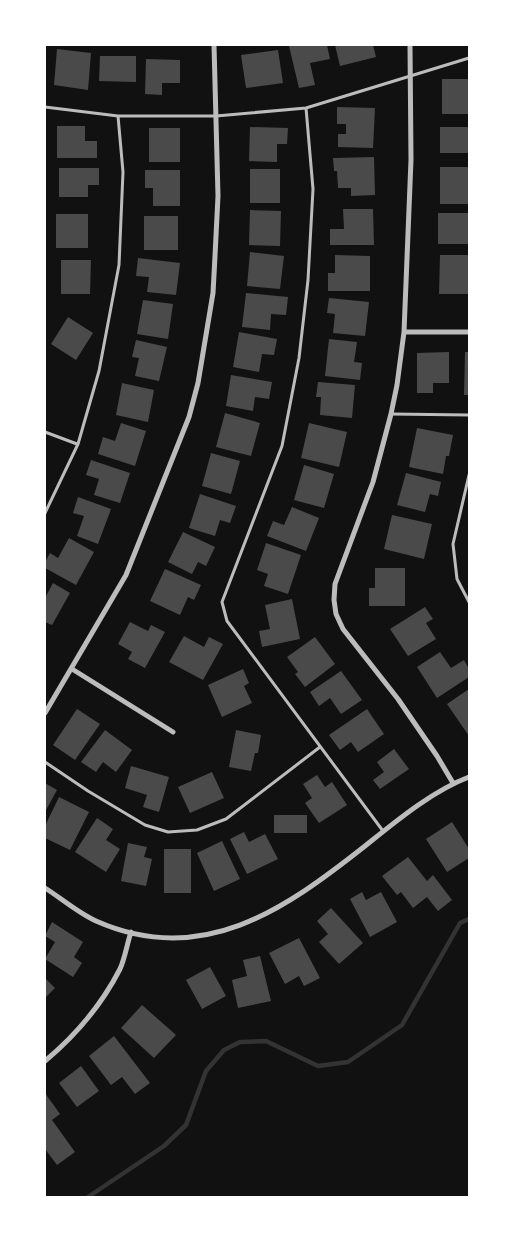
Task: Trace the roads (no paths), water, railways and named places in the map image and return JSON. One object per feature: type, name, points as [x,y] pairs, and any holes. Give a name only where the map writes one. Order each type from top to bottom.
[{"type":"street","points":[[45,713],[126,576],[189,417],[196,392],[213,293],[218,196],[214,45]]},
{"type":"street","points":[[410,45],[411,160],[404,332],[391,414],[373,482],[335,584],[334,600],[336,614],[343,629],[398,699],[453,783]]},
{"type":"street","points":[[404,332],[469,332]]},
{"type":"street","points":[[72,669],[173,732]]},
{"type":"street","points":[[45,888],[94,920],[113,928],[150,936],[195,936],[222,932],[252,921],[284,905],[310,888],[383,831],[453,783],[469,778]]},
{"type":"street","points":[[45,1061],[79,1028],[101,1001],[120,968],[131,932]]},
{"type":"lane","points":[[45,107],[118,116],[216,116],[306,108],[411,74],[469,58]]},
{"type":"lane","points":[[306,108],[313,189],[308,280],[298,358],[282,446],[222,602],[227,621],[383,831]]},
{"type":"lane","points":[[45,513],[78,444],[99,371],[119,265],[123,172],[118,116]]},
{"type":"lane","points":[[391,414],[469,415]]},
{"type":"lane","points":[[45,432],[78,444]]},
{"type":"lane","points":[[469,475],[453,544],[457,579],[469,602]]},
{"type":"lane","points":[[45,762],[88,791],[145,825],[168,832],[197,830],[226,818],[320,747]]},
{"type":"waterway","points":[[88,1197],[164,1146],[186,1125],[206,1071],[224,1050],[240,1042],[266,1041],[318,1066],[348,1062],[402,1025],[460,923],[469,919]]}]
